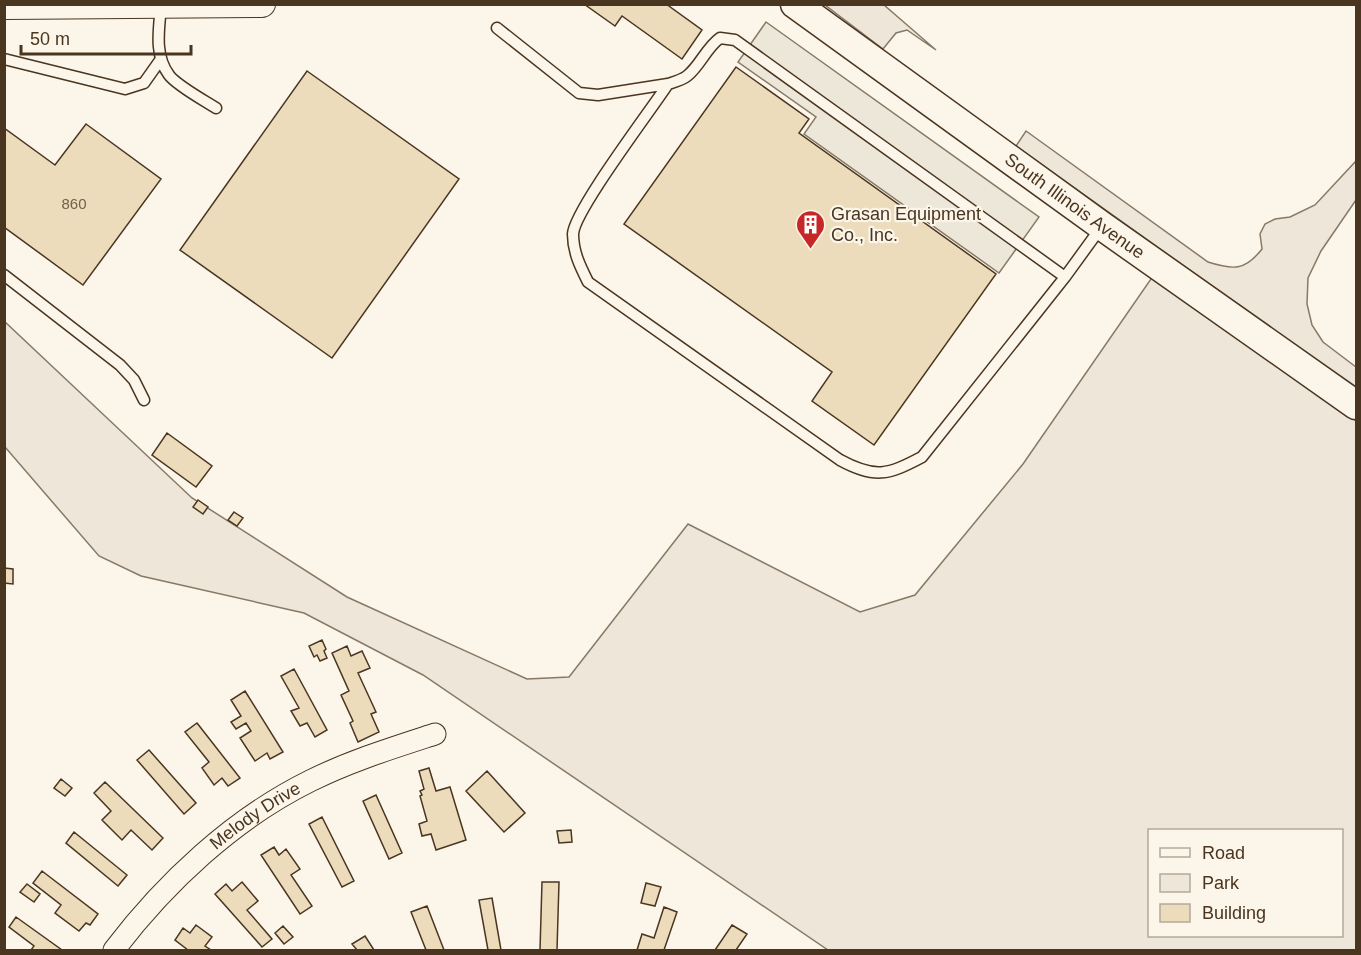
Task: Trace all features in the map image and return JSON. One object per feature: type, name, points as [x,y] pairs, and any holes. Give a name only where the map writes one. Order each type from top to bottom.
[{"type":"main road","name":"South Illinois Avenue","points":[[795,4],[1102,226],[1356,405]]},
{"type":"street","points":[[4,6],[262,4]]},
{"type":"street","name":"Melody Drive","points":[[114,951],[178,877],[251,816],[280,797],[331,771],[371,754],[435,734]]},
{"type":"lane","points":[[161,6],[158,40],[161,59],[170,76],[216,108]]},
{"type":"lane","points":[[497,28],[579,93],[598,95],[668,84],[687,76],[711,44],[720,38],[735,40],[1065,277]]},
{"type":"lane","points":[[4,59],[125,89],[144,82],[161,59]]},
{"type":"lane","points":[[668,84],[585,204],[573,232],[576,261],[588,282],[830,453],[859,471],[880,473],[900,469],[922,457],[1065,277],[1102,226]]},
{"type":"lane","points":[[4,275],[120,365],[134,380],[144,400]]},
{"type":"green space","points":[[825,5],[884,5],[936,50],[907,30],[896,33],[883,49]]},
{"type":"green space","points":[[1026,131],[1208,262],[1232,267],[1244,265],[1262,249],[1260,234],[1265,224],[1275,219],[1290,217],[1315,205],[1356,161],[1356,200],[1321,251],[1308,278],[1307,304],[1312,325],[1323,342],[1356,367],[1356,389],[1016,146]]},
{"type":"green space","points":[[1153,276],[1356,421],[1356,950],[828,950],[423,675],[304,613],[141,576],[99,556],[5,447],[4,321],[192,498],[347,597],[527,679],[569,677],[688,524],[860,612],[915,595],[1023,464]]},
{"type":"shaded area","points":[[766,22],[1039,217],[999,273],[804,134],[816,117],[738,62]]},
{"type":"building","points":[[584,4],[666,4],[702,30],[682,59],[622,16],[615,26]]},
{"type":"building","name":"Grasan Equipment Co., Inc.","points":[[736,67],[809,119],[799,133],[996,274],[874,445],[812,401],[832,372],[624,224]]},
{"type":"building","points":[[307,71],[459,179],[332,358],[180,250]]},
{"type":"building","points":[[86,124],[161,179],[83,285],[4,227],[4,128],[55,165]]},
{"type":"building","points":[[167,433],[212,466],[196,487],[152,455]]},
{"type":"building","points":[[198,500],[208,507],[203,514],[193,507]]},
{"type":"building","points":[[234,512],[243,518],[237,526],[228,520]]},
{"type":"building","points":[[4,568],[13,569],[13,584],[4,583]]},
{"type":"building","points":[[322,640],[327,658],[320,661],[317,655],[314,657],[309,646]]},
{"type":"building","points":[[347,646],[351,656],[362,651],[370,668],[358,673],[376,712],[371,714],[379,732],[358,742],[350,723],[353,721],[341,695],[349,691],[332,653]]},
{"type":"building","points":[[294,669],[327,730],[315,737],[307,723],[300,726],[291,711],[299,708],[281,676]]},
{"type":"building","points":[[245,691],[283,752],[270,759],[267,753],[255,761],[240,738],[251,731],[246,723],[236,729],[231,722],[241,716],[231,700]]},
{"type":"building","points":[[197,723],[240,778],[228,786],[222,778],[214,785],[202,768],[209,762],[185,732]]},
{"type":"building","points":[[149,750],[196,803],[184,814],[137,760]]},
{"type":"building","points":[[429,768],[436,791],[450,787],[466,840],[436,850],[431,834],[422,836],[419,824],[427,821],[420,796],[422,795],[420,791],[424,789],[419,771]]},
{"type":"building","points":[[487,771],[525,813],[504,832],[466,791]]},
{"type":"building","points":[[61,779],[72,788],[65,796],[54,788]]},
{"type":"building","points":[[105,782],[163,838],[152,850],[131,830],[122,840],[102,820],[111,811],[94,793]]},
{"type":"building","points":[[376,795],[402,853],[389,859],[363,801]]},
{"type":"building","points":[[322,817],[354,881],[342,887],[309,824]]},
{"type":"building","points":[[571,830],[572,842],[559,843],[557,831]]},
{"type":"building","points":[[74,832],[127,875],[118,886],[66,843]]},
{"type":"building","points":[[274,847],[279,855],[286,849],[300,869],[291,875],[312,906],[300,914],[261,855]]},
{"type":"building","points":[[42,871],[98,914],[90,925],[86,923],[79,931],[55,913],[61,905],[33,883]]},
{"type":"building","points":[[242,882],[258,901],[247,910],[272,939],[262,947],[215,894],[226,884],[232,891]]},
{"type":"building","points":[[542,882],[559,882],[557,950],[540,950]]},
{"type":"building","points":[[646,883],[661,887],[655,906],[641,903]]},
{"type":"building","points":[[27,884],[40,894],[34,902],[20,892]]},
{"type":"building","points":[[492,898],[501,950],[488,950],[479,900]]},
{"type":"building","points":[[427,906],[444,950],[426,950],[411,912]]},
{"type":"building","points":[[664,907],[677,912],[664,950],[637,950],[642,934],[654,938]]},
{"type":"building","points":[[16,917],[62,950],[31,950],[34,946],[9,927]]},
{"type":"building","points":[[196,925],[212,937],[205,946],[211,950],[188,950],[175,940],[183,928],[190,933]]},
{"type":"building","points":[[732,925],[747,934],[736,950],[715,950]]},
{"type":"building","points":[[283,926],[293,937],[284,944],[275,933]]},
{"type":"building","points":[[365,936],[374,950],[357,950],[352,944]]},
{"type":"place","name":"Grasan Equipment Co., Inc.","points":[[810,250]]}]
